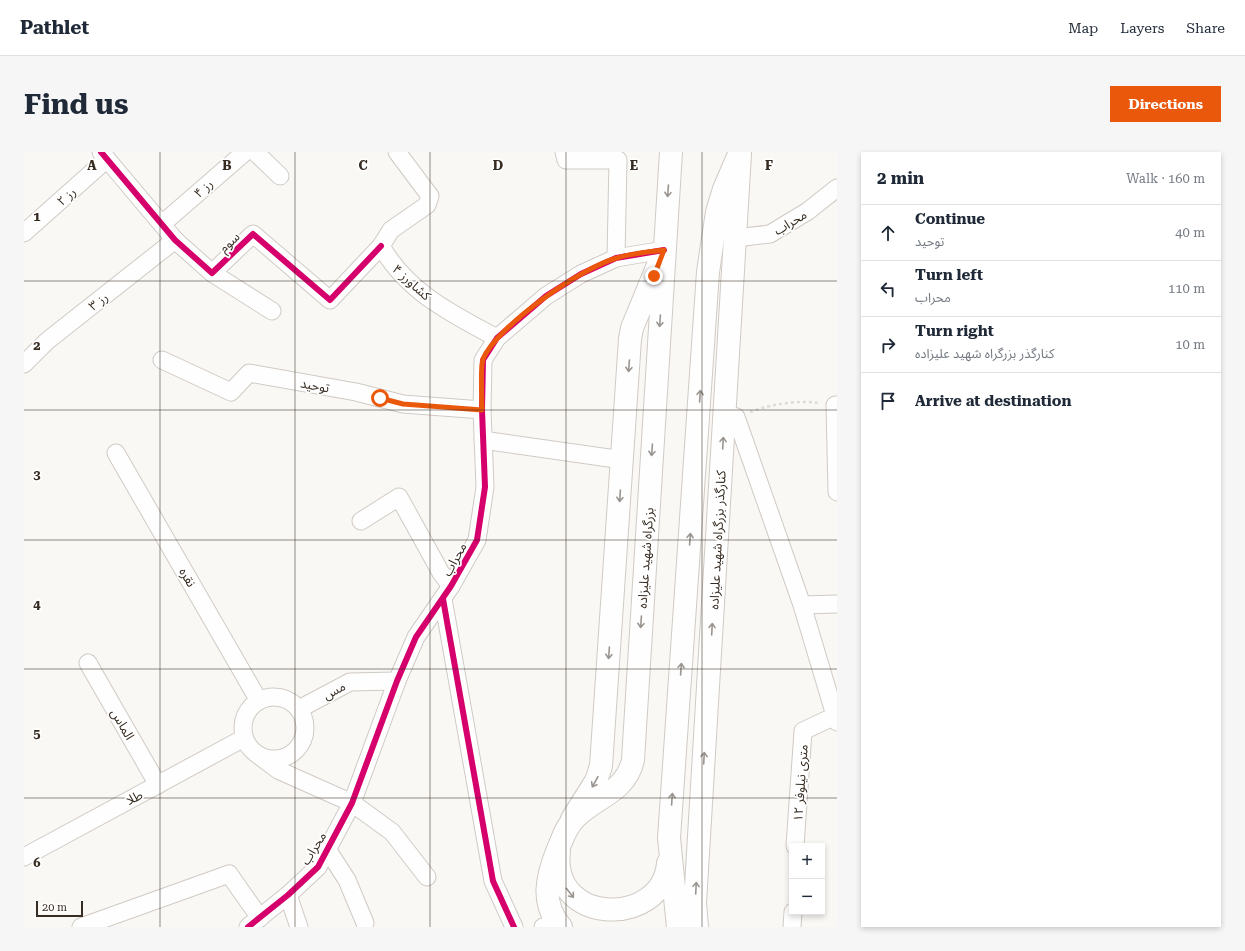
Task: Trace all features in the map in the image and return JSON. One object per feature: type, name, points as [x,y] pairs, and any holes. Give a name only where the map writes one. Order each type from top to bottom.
[{"type":"main road","name":"بزرگراه شهید علیزاده","points":[[555,926],[547,891],[549,873],[564,836],[582,811],[619,786],[629,771],[632,760],[670,152]]},
{"type":"main road","points":[[664,250],[632,328],[630,339],[601,766],[596,781],[564,836],[559,856],[560,870],[564,883],[571,894],[581,904],[592,911],[605,914],[619,915],[632,912],[644,905],[660,889],[666,873],[709,260],[717,212],[722,194],[740,152]]},
{"type":"main road","name":"کنارگذر بزرگراه شهید علیزاده","points":[[697,927],[695,903],[730,415],[740,152]]},
{"type":"main road","points":[[669,838],[678,927]]},
{"type":"street","name":"رز ۴","points":[[162,224],[245,152]]},
{"type":"street","points":[[256,152],[280,176]]},
{"type":"street","points":[[381,246],[391,230],[427,205],[430,196],[397,152]]},
{"type":"street","points":[[564,152],[566,160],[618,160],[616,258]]},
{"type":"street","points":[[104,156],[175,240],[212,273],[272,311]]},
{"type":"street","name":"رز ۲","points":[[24,233],[104,156]]},
{"type":"street","name":"محراب","points":[[736,238],[770,234],[808,211],[837,188]]},
{"type":"street","name":"سوم","points":[[212,273],[253,234],[330,300],[381,246]]},
{"type":"street","name":"رز ۳","points":[[24,364],[47,341],[175,240]]},
{"type":"street","name":"کشاورز ۴","points":[[381,246],[391,263],[406,279],[443,309],[497,338]]},
{"type":"street","name":"محراب","points":[[254,922],[288,895],[318,867],[352,803],[397,681],[416,636],[447,592],[477,540],[486,487],[482,410],[483,360],[497,338],[546,296],[581,274],[616,258],[664,250]]},
{"type":"street","name":"توحید","points":[[162,360],[231,392],[249,373],[356,392],[403,404],[482,410]]},
{"type":"street","points":[[835,405],[837,492]]},
{"type":"street","points":[[730,415],[802,604],[836,717]]},
{"type":"street","points":[[483,440],[616,459]]},
{"type":"street","name":"نقره","points":[[116,453],[259,701]]},
{"type":"street","points":[[361,521],[399,497],[440,573],[447,592],[493,880],[514,927]]},
{"type":"street","points":[[802,604],[837,604]]},
{"type":"street","name":"الماس","points":[[88,663],[158,785]]},
{"type":"street","name":"مس","points":[[298,709],[350,682],[397,681]]},
{"type":"street","points":[[258,755],[268,759],[278,759],[289,756],[302,742],[305,725],[298,709],[290,702],[280,698],[270,698],[259,701],[247,713],[243,729],[244,738],[250,748],[258,755],[278,770],[352,803],[392,832],[427,877]]},
{"type":"street","name":"۱۲ متری نیلوفر","points":[[796,843],[803,731],[836,717]]},
{"type":"street","name":"طلا","points":[[24,857],[244,738]]},
{"type":"street","points":[[327,849],[347,880],[365,923]]},
{"type":"street","points":[[81,927],[230,874],[254,922]]},
{"type":"street","points":[[288,895],[299,927]]},
{"type":"street","points":[[792,927],[793,915]]},
{"type":"path","points":[[730,415],[802,401],[835,405]]},
{"type":"cycle path","points":[[101,152],[175,240],[212,273],[253,234],[330,300],[381,246]]},
{"type":"cycle path","points":[[248,927],[288,895],[318,867],[352,803],[397,681],[416,637],[451,586],[477,540],[485,487],[482,410],[483,360],[497,338],[546,296],[581,274],[616,258],[664,250]]},
{"type":"cycle path","points":[[443,599],[493,881],[514,927]]},
{"type":"route","points":[[380,398],[403,404],[482,410],[483,360],[497,338],[546,296],[581,274],[616,258],[664,250],[654,276]]}]
